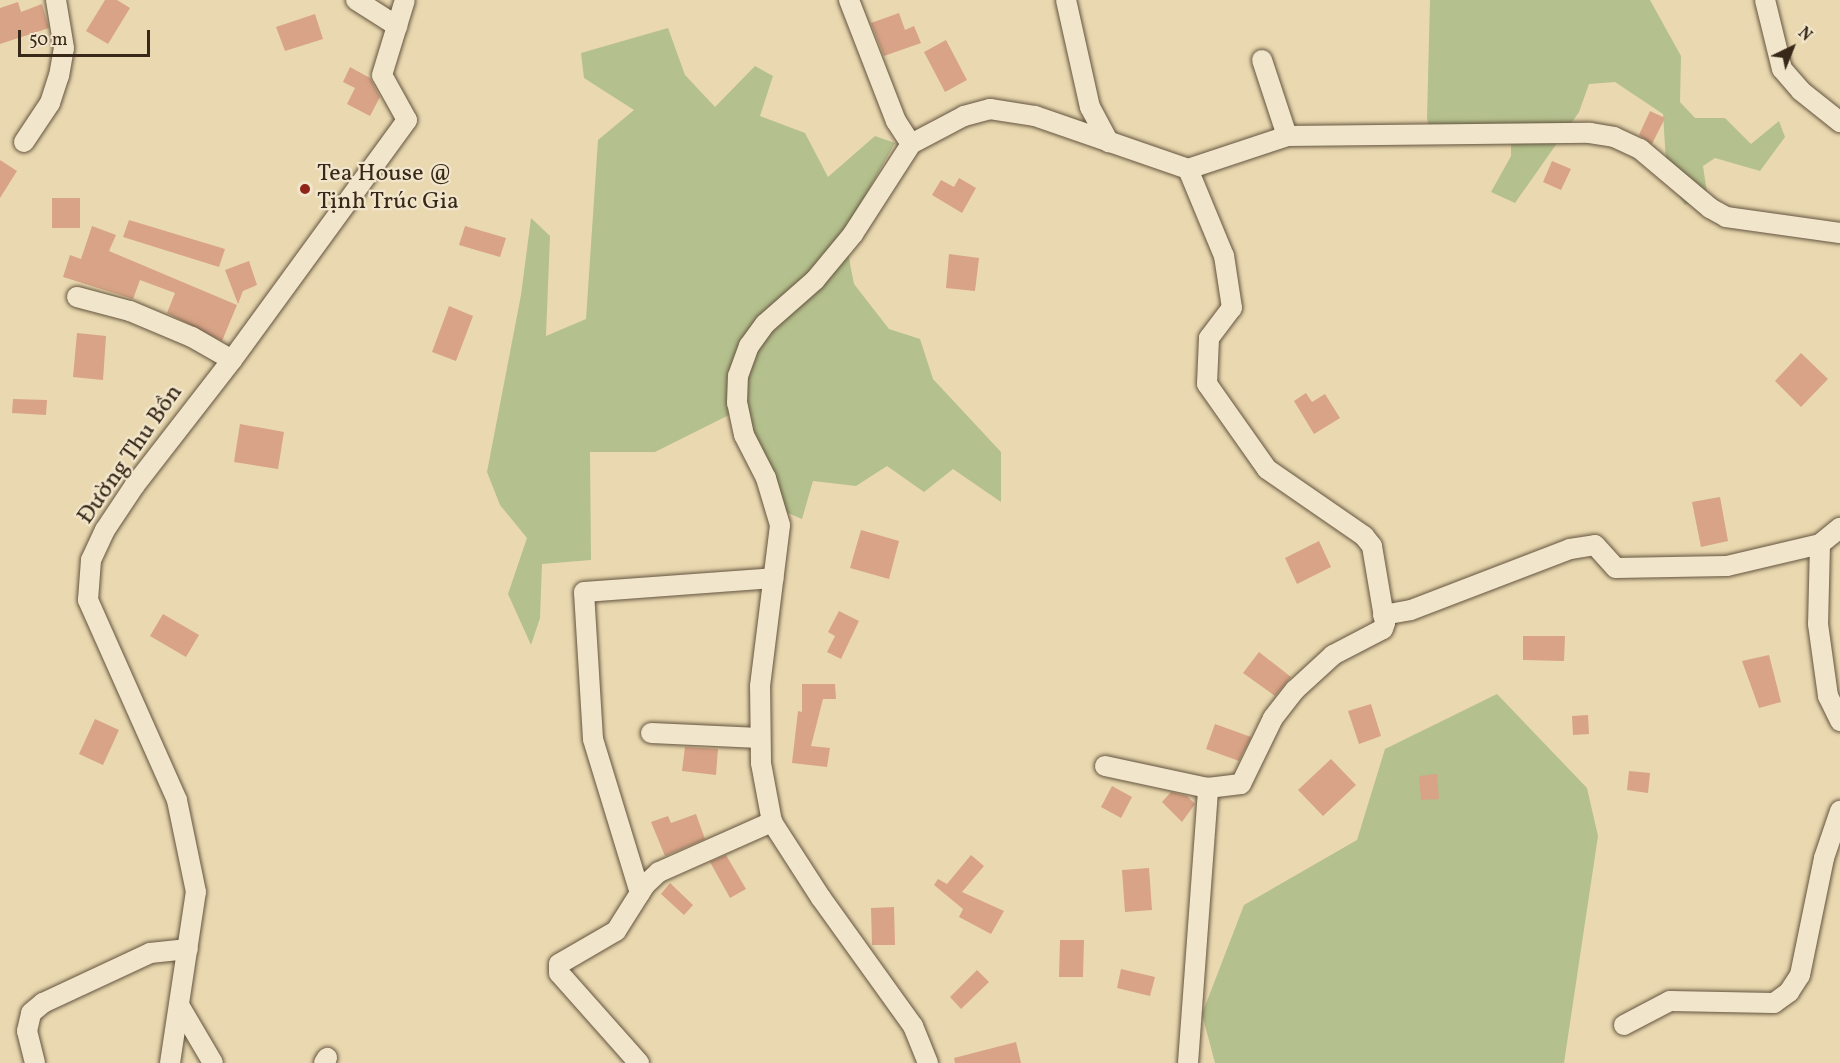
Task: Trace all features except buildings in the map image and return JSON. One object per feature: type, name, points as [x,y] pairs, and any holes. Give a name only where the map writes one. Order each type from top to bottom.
[{"type":"street","points":[[24,142],[50,103],[59,76],[64,48],[56,0]]},
{"type":"street","points":[[356,0],[397,26]]},
{"type":"street","name":"Đường Thu Bồn","points":[[170,1063],[196,892],[189,844],[177,800],[88,600],[91,560],[105,531],[135,485],[232,360],[407,120],[382,75],[405,0]]},
{"type":"street","points":[[849,0],[896,121],[911,144]]},
{"type":"street","points":[[1066,0],[1090,107],[1109,142]]},
{"type":"street","points":[[1765,0],[1782,69],[1801,91],[1840,122]]},
{"type":"street","points":[[1262,60],[1287,136]]},
{"type":"street","points":[[928,1063],[913,1026],[821,898],[772,822],[760,738],[764,645],[778,555],[778,508],[744,435],[736,403],[738,376],[749,346],[765,324],[815,280],[845,243],[911,144],[964,116],[990,110],[1035,116],[1188,168],[1287,136],[1603,134],[1640,149],[1710,208],[1726,217],[1840,233]]},
{"type":"street","points":[[1105,766],[1208,788],[1241,784],[1273,718],[1295,690],[1333,655],[1383,629],[1383,615],[1377,591],[1377,558],[1372,546],[1364,536],[1267,469],[1207,384],[1209,338],[1232,308],[1224,256],[1188,168]]},
{"type":"street","points":[[77,297],[130,311],[192,337],[232,360]]},
{"type":"street","points":[[1383,615],[1411,610],[1539,560],[1595,545],[1616,568],[1727,566],[1820,544],[1840,528]]},
{"type":"street","points":[[1820,544],[1818,624],[1828,696],[1840,721]]},
{"type":"street","points":[[640,893],[593,739],[584,592],[773,578]]},
{"type":"street","points":[[651,733],[760,738]]},
{"type":"street","points":[[1188,1063],[1208,788]]},
{"type":"street","points":[[1624,1025],[1670,1001],[1774,1003],[1789,992],[1800,975],[1824,858],[1840,811]]},
{"type":"street","points":[[639,1063],[559,973],[559,964],[616,931],[640,893],[659,872],[772,822]]},
{"type":"street","points":[[35,1063],[27,1031],[31,1013],[44,1003],[150,953],[188,949]]},
{"type":"street","points":[[179,1005],[213,1063]]},
{"type":"green space","points":[[1430,0],[1650,0],[1681,56],[1680,102],[1695,118],[1725,118],[1751,144],[1779,121],[1785,137],[1760,171],[1715,158],[1703,166],[1707,193],[1685,205],[1667,178],[1663,114],[1615,82],[1589,84],[1579,112],[1515,203],[1491,192],[1511,156],[1511,135],[1432,143],[1427,118]]},
{"type":"green space","points":[[668,28],[685,75],[715,107],[755,66],[773,76],[760,116],[805,133],[828,177],[875,136],[895,143],[844,233],[854,284],[889,329],[920,339],[933,379],[1001,452],[1001,502],[953,469],[924,492],[887,466],[856,486],[813,481],[802,519],[774,507],[733,413],[655,452],[590,452],[591,560],[542,564],[540,618],[531,645],[508,594],[527,538],[500,505],[487,472],[521,295],[531,218],[550,236],[546,336],[586,319],[598,140],[634,110],[584,78],[581,53]]},
{"type":"green space","points":[[1497,694],[1587,788],[1598,836],[1564,1063],[1215,1063],[1202,1014],[1244,905],[1357,840],[1385,749]]},
{"type":"place","name":"Tea House @ Tịnh Trúc Gia","points":[[305,189]]}]
